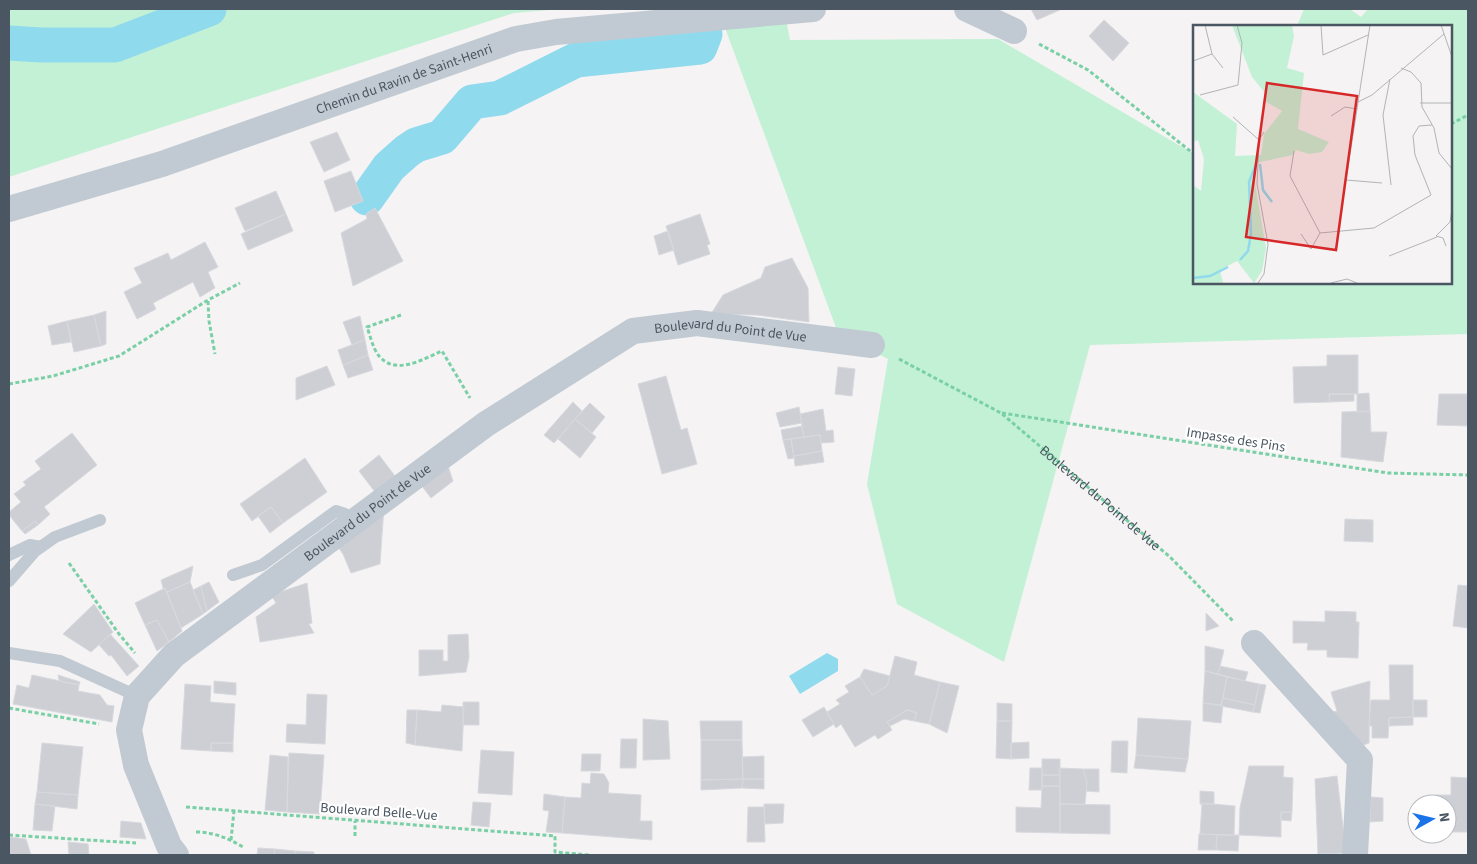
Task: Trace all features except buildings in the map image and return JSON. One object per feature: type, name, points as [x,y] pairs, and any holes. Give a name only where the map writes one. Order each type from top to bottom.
[{"type":"street","name":"Chemin du Ravin de Saint-Henri","points":[[9,209],[162,164],[516,39],[556,32],[813,9]]},
{"type":"street","points":[[967,9],[1014,31]]},
{"type":"street","name":"Boulevard du Point de Vue","points":[[169,844],[136,765],[129,730],[137,696],[174,655],[486,424],[634,331],[697,323],[872,345]]},
{"type":"street","points":[[1254,643],[1360,760],[1355,855]]},
{"type":"lane","points":[[233,575],[262,565],[336,511],[345,514],[352,523]]},
{"type":"lane","points":[[9,581],[41,547],[55,537],[100,520]]},
{"type":"lane","points":[[9,555],[30,545],[41,547]]},
{"type":"lane","points":[[9,653],[60,661],[137,696]]},
{"type":"path","points":[[1014,31],[1088,70],[1193,153]]},
{"type":"path","points":[[1452,123],[1468,115]]},
{"type":"path","points":[[9,384],[53,376],[119,356],[240,282]]},
{"type":"path","points":[[208,300],[208,321],[215,354]]},
{"type":"path","points":[[401,315],[366,327],[379,356],[389,363],[407,366],[442,351],[486,424]]},
{"type":"path","name":"Boulevard du Point de Vue","points":[[872,345],[1001,413],[1170,557],[1254,643]]},
{"type":"path","name":"Impasse des Pins","points":[[1001,413],[1388,473],[1468,475]]},
{"type":"path","points":[[69,563],[119,634],[155,676]]},
{"type":"path","points":[[9,708],[129,730]]},
{"type":"path","name":"Boulevard Belle-Vue","points":[[151,804],[555,836],[555,852],[589,855]]},
{"type":"path","points":[[231,840],[234,811]]},
{"type":"path","points":[[355,836],[356,820]]},
{"type":"path","points":[[9,835],[169,844],[208,832],[231,840],[243,847]]},
{"type":"green space","points":[[9,9],[561,9],[514,13],[9,177]]},
{"type":"green space","points":[[718,9],[784,9],[790,40],[998,39],[1193,153],[1193,284],[1452,284],[1452,25],[1297,25],[1304,9],[1350,9],[1361,17],[1368,9],[1468,9],[1468,334],[1090,345],[1004,662],[897,604],[867,484],[888,359],[838,333]]},
{"type":"water","points":[[827,653],[838,659],[838,671],[800,694],[789,676]]},
{"type":"waterway","points":[[9,43],[115,45],[209,9]]},
{"type":"waterway","points":[[367,198],[389,167],[416,145],[442,137],[472,102],[500,98],[576,60],[700,47],[705,34]]}]
